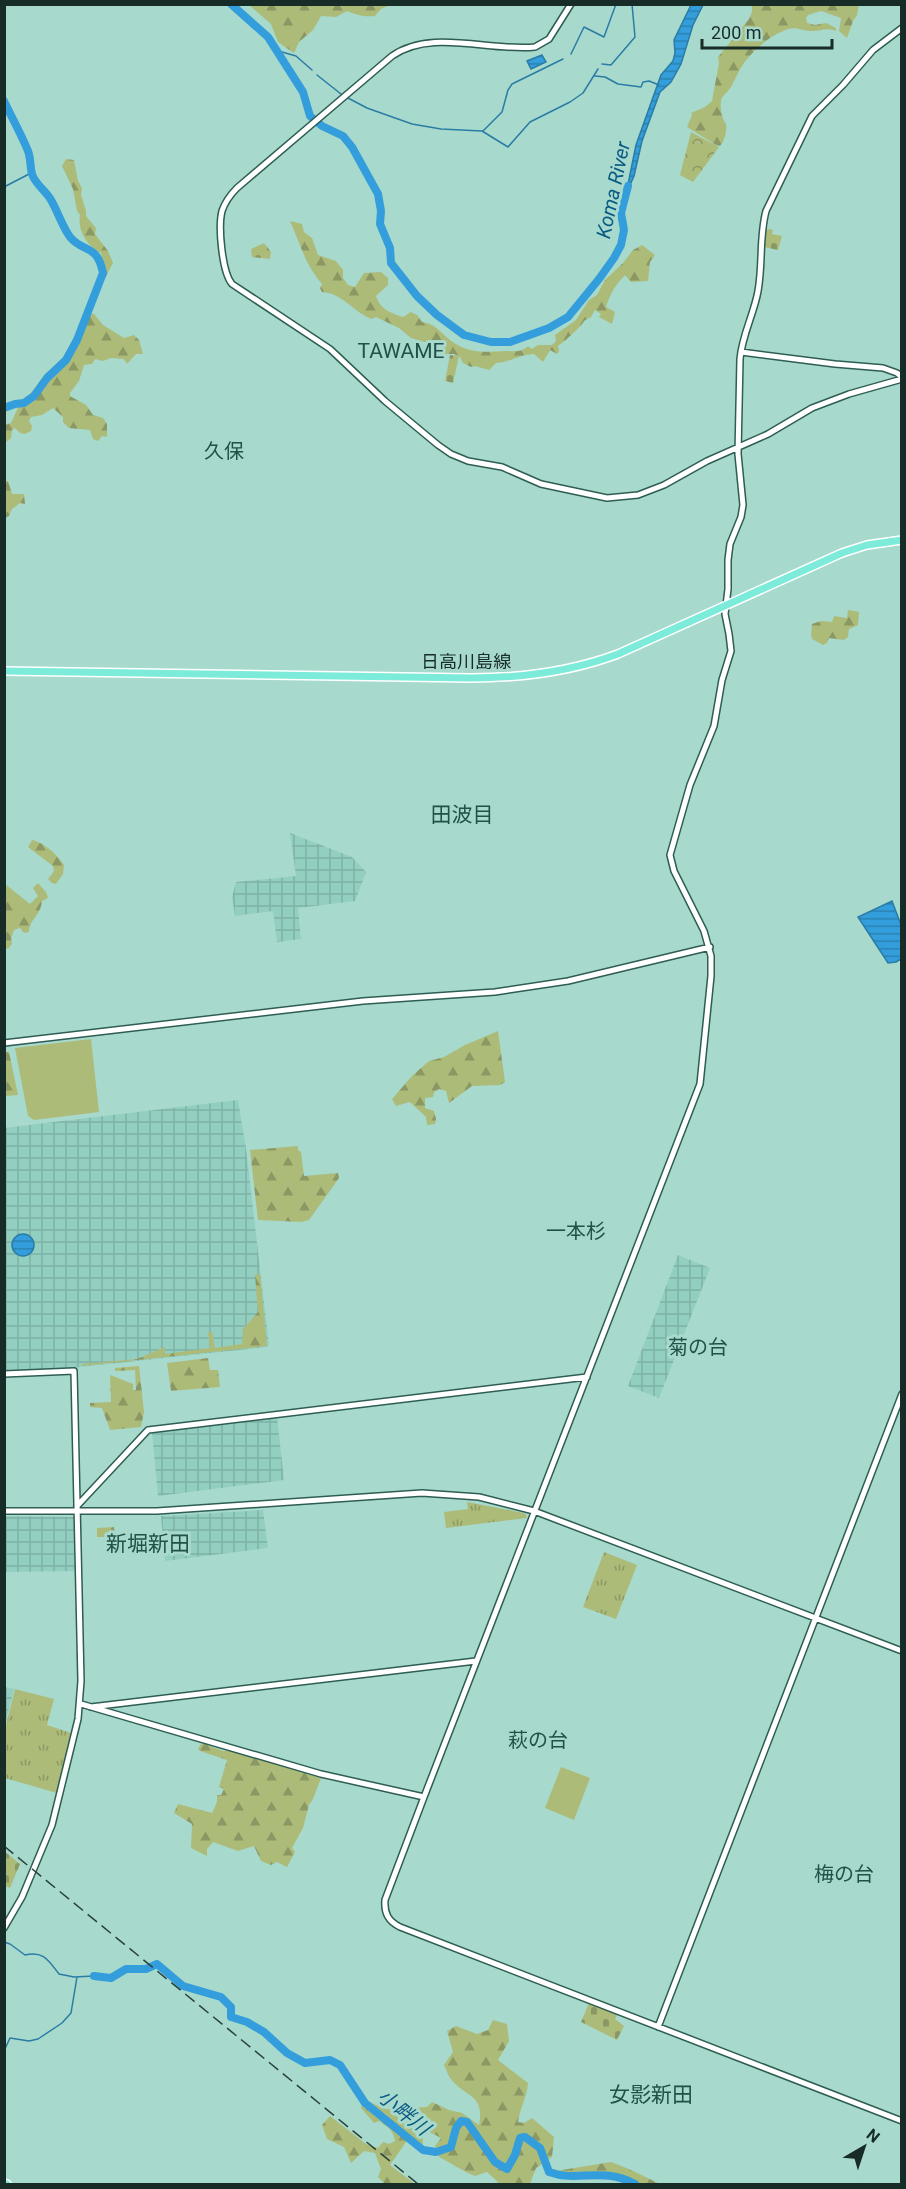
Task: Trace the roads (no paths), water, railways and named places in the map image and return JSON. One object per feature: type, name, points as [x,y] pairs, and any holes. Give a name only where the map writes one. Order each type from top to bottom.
[{"type":"main road","name":"日高川島線","points":[[4,671],[507,678],[558,672],[600,660],[842,553],[867,545],[902,540]]},
{"type":"street","points":[[571,4],[552,35],[540,46],[530,48],[429,43],[416,44],[392,56],[237,188],[225,203],[220,220],[223,265],[228,279],[241,291],[330,349],[385,401],[446,450],[468,461],[502,467],[541,484],[615,498],[638,495],[664,485],[707,460],[768,434],[822,403],[902,378],[897,373],[883,368],[741,352]]},
{"type":"street","points":[[902,28],[873,50],[812,116],[765,217],[758,294],[741,352],[738,447],[742,513],[730,544],[725,614],[730,651],[711,734],[690,785],[670,855],[674,871],[710,947],[711,976],[700,1084],[424,1797],[384,1908],[389,1920],[400,1928],[902,2121]]},
{"type":"street","points":[[4,1043],[363,1001],[495,992],[568,981],[710,947]]},
{"type":"street","points":[[4,1374],[74,1371],[81,1704],[52,1825],[22,1897],[4,1929]]},
{"type":"street","points":[[77,1509],[148,1430],[587,1377]]},
{"type":"street","points":[[658,2027],[902,1394]]},
{"type":"street","points":[[4,1511],[77,1509],[157,1511],[422,1493],[479,1497],[534,1511],[902,1652]]},
{"type":"street","points":[[91,1707],[476,1662]]},
{"type":"street","points":[[81,1704],[321,1774],[424,1797]]},
{"type":"water","points":[[691,5],[703,5],[693,25],[681,64],[671,82],[660,92],[642,141],[634,176],[626,194],[636,145],[661,75],[673,61],[674,40]]},
{"type":"water","points":[[542,55],[546,62],[531,69],[527,61]]},
{"type":"water","points":[[892,901],[901,925],[901,959],[888,963],[858,917]]},
{"type":"water","points":[[23,1234],[33,1241],[34,1245],[27,1255],[23,1256],[13,1249],[12,1245],[19,1235]]},
{"type":"waterway","name":"Koma River","points":[[231,4],[268,37],[303,92],[310,116],[322,126],[343,136],[352,147],[378,194],[381,211],[380,224],[390,248],[391,263],[417,296],[437,315],[464,335],[491,342],[510,342],[549,328],[568,317],[599,279],[621,245],[624,230],[621,213],[628,186]]},
{"type":"waterway","points":[[571,54],[584,27],[604,37],[616,4]]},
{"type":"waterway","points":[[602,64],[611,65],[635,37],[632,4]]},
{"type":"waterway","points":[[275,50],[296,56],[312,70]]},
{"type":"waterway","points":[[483,131],[502,112],[512,84],[563,59]]},
{"type":"waterway","points":[[348,98],[367,108],[412,124],[441,129],[482,131],[508,147],[530,122],[583,93],[598,69]]},
{"type":"waterway","points":[[317,75],[341,94]]},
{"type":"waterway","points":[[595,76],[605,77],[618,84],[641,87],[643,82],[649,81],[659,85]]},
{"type":"waterway","name":"Koma River","points":[[4,101],[28,151],[33,178],[51,200],[70,237],[97,257],[103,273],[77,340],[66,360],[47,378],[34,396],[24,403],[4,408]]},
{"type":"waterway","points":[[4,187],[31,173]]},
{"type":"waterway","points":[[4,1942],[25,1955],[37,1954],[45,1958],[59,1974],[74,1977],[94,1976]]},
{"type":"waterway","name":"小畔川","points":[[94,1976],[111,1978],[126,1969],[146,1969],[157,1964],[183,1986],[221,1997],[231,2007],[231,2017],[247,2022],[264,2032],[287,2053],[305,2063],[330,2060],[340,2065],[365,2103],[423,2150],[436,2152],[451,2147],[456,2128],[461,2121],[467,2122],[495,2162],[507,2169],[515,2155],[520,2138],[525,2137],[540,2148],[549,2172],[570,2176],[612,2176],[635,2184]]},
{"type":"waterway","name":"小畔川","points":[[4,2051],[10,2038],[29,2041],[38,2039],[62,2023],[71,2013],[77,1977]]},
{"type":"railway","points":[[4,1846],[418,2184]]},
{"type":"district","name":"TAWAME","points":[[401,351]]},
{"type":"district","name":"久保","points":[[224,451]]},
{"type":"district","name":"田波目","points":[[462,815]]},
{"type":"district","name":"一本杉","points":[[576,1231]]},
{"type":"district","name":"菊の台","points":[[698,1347]]},
{"type":"district","name":"新堀新田","points":[[148,1544]]},
{"type":"district","name":"萩の台","points":[[538,1740]]},
{"type":"district","name":"梅の台","points":[[844,1874]]},
{"type":"district","name":"女影新田","points":[[651,2095]]}]
